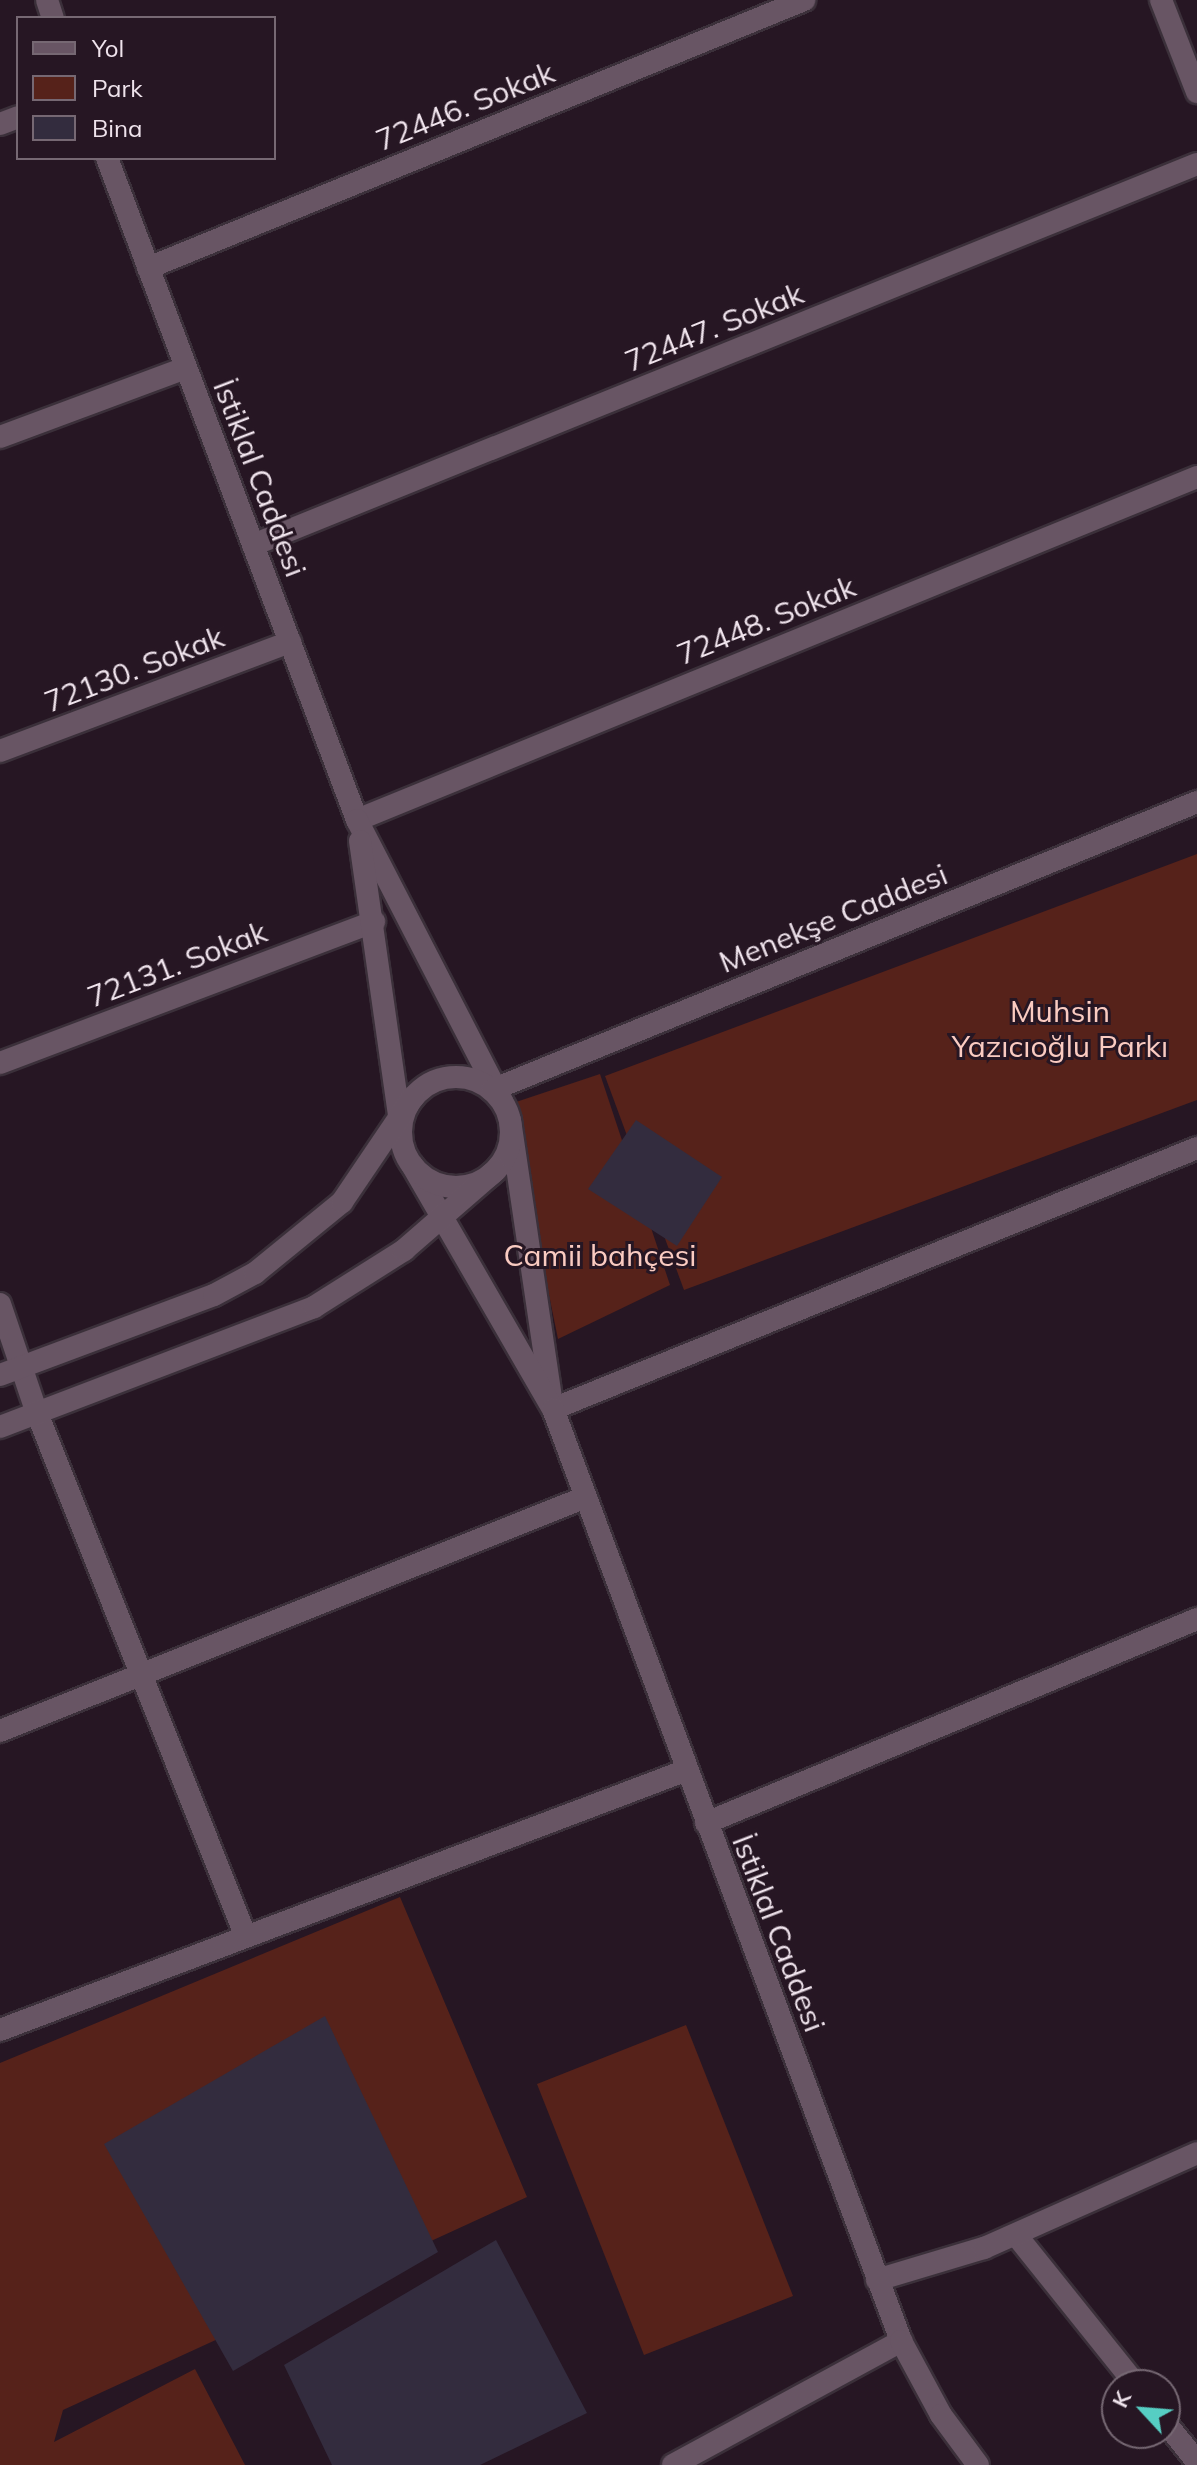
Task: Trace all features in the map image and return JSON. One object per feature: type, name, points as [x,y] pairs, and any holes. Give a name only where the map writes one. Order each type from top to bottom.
[{"type":"street","name":"72446. Sokak","points":[[148,268],[804,0]]},
{"type":"street","points":[[1161,0],[1197,92]]},
{"type":"street","name":"İstiklal Caddesi","points":[[108,160],[357,820],[500,1100],[553,1409]]},
{"type":"street","name":"72447. Sokak","points":[[253,545],[1197,164]]},
{"type":"street","points":[[0,437],[186,368]]},
{"type":"street","name":"72448. Sokak","points":[[357,820],[1197,477]]},
{"type":"street","name":"72130. Sokak","points":[[0,751],[290,642]]},
{"type":"street","name":"Menekşe Caddesi","points":[[500,1100],[1197,802]]},
{"type":"street","name":"İstiklal Caddesi","points":[[357,820],[374,922],[400,1124],[412,1165],[553,1409],[901,2341],[941,2415],[978,2465]]},
{"type":"street","name":"72131. Sokak","points":[[0,1063],[374,922]]},
{"type":"street","points":[[0,1375],[214,1295],[255,1273],[342,1202],[400,1124],[413,1097],[427,1085],[460,1077],[500,1100],[506,1155],[495,1171],[362,1282],[314,1307],[0,1427]]},
{"type":"street","points":[[553,1409],[1197,1148]]},
{"type":"street","points":[[412,1165],[426,1178],[452,1186],[480,1181],[495,1171]]},
{"type":"street","points":[[0,1304],[24,1366],[37,1413],[246,1937]]},
{"type":"street","points":[[0,1731],[586,1497]]},
{"type":"street","points":[[706,1823],[1197,1619]]},
{"type":"street","points":[[0,2030],[687,1770]]},
{"type":"street","points":[[877,2280],[1016,2235],[1197,2153]]},
{"type":"street","points":[[1016,2235],[1123,2369]]},
{"type":"street","points":[[673,2465],[901,2341]]},
{"type":"street","points":[[1181,2442],[1197,2462]]},
{"type":"green space","name":"Muhsin Yazıcıoğlu Parkı","points":[[1197,854],[1197,1100],[684,1290],[605,1076]]},
{"type":"green space","name":"Camii bahçesi","points":[[600,1074],[670,1285],[558,1339],[510,1104]]},
{"type":"green space","points":[[400,1897],[527,2197],[63,2410],[54,2442],[195,2369],[245,2465],[0,2465],[0,2063]]},
{"type":"green space","points":[[686,2025],[793,2296],[644,2355],[537,2084]]},
{"type":"building","points":[[636,1120],[722,1177],[677,1246],[588,1189]]},
{"type":"building","points":[[325,2016],[438,2252],[233,2371],[104,2144]]},
{"type":"building","points":[[496,2240],[587,2413],[480,2465],[332,2465],[284,2365]]}]
